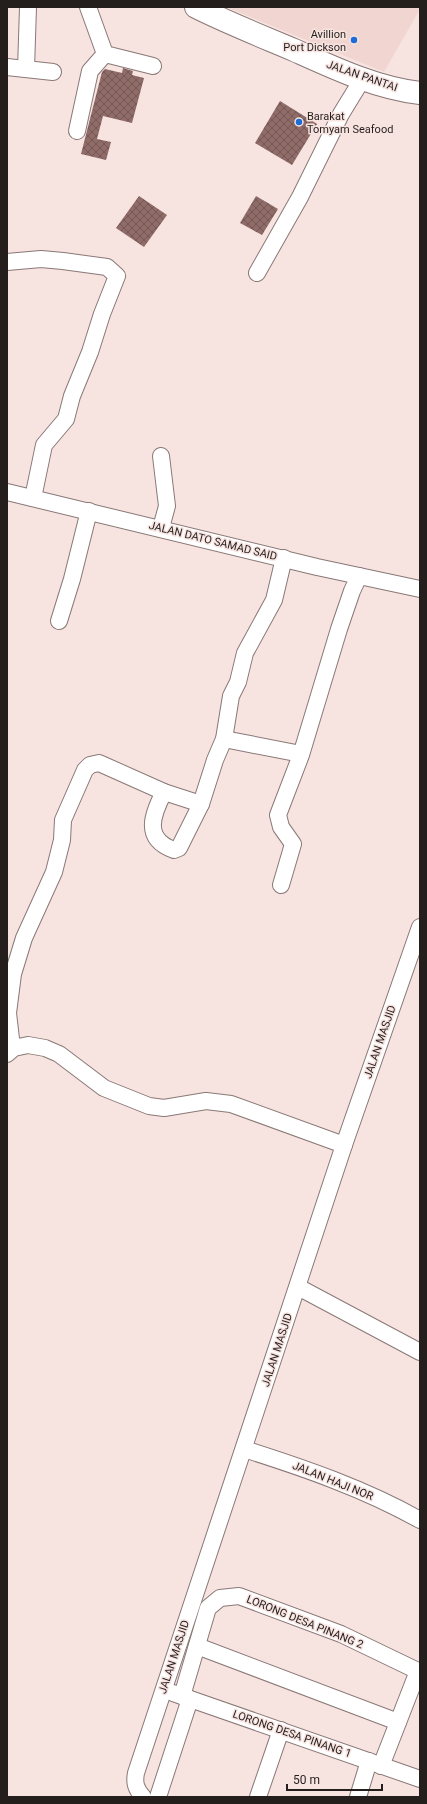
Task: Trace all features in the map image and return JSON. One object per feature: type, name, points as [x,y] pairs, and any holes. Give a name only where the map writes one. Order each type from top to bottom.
[{"type":"highway","name":"JALAN PANTAI","points":[[196,7],[298,53],[381,85],[420,93]]},
{"type":"street","points":[[26,69],[28,7]]},
{"type":"street","points":[[88,7],[105,54]]},
{"type":"street","points":[[105,54],[152,66]]},
{"type":"street","points":[[77,130],[90,71],[105,54]]},
{"type":"street","points":[[7,68],[53,72]]},
{"type":"street","points":[[257,273],[300,197],[340,114],[363,78]]},
{"type":"street","points":[[7,262],[41,259],[71,262],[107,267],[117,276],[102,314],[90,352],[72,396],[66,419],[44,444],[33,498]]},
{"type":"street","points":[[161,456],[166,509],[161,528]]},
{"type":"street","name":"JALAN DATO SAMAD SAID","points":[[7,492],[359,576],[420,589]]},
{"type":"street","points":[[58,621],[72,579],[89,511]]},
{"type":"street","points":[[164,792],[156,806],[153,820],[153,832],[156,840],[174,850],[179,848],[201,804],[214,760],[224,739],[231,696],[238,682],[245,653],[274,600],[284,558]]},
{"type":"street","points":[[281,885],[293,844],[281,826],[278,815],[301,754],[339,629],[352,591],[359,576]]},
{"type":"street","points":[[224,739],[301,754]]},
{"type":"street","points":[[201,804],[164,792],[99,763],[90,765],[85,770],[63,820],[62,840],[54,872],[24,938],[14,974],[8,1013],[11,1051],[28,1045],[45,1048],[59,1054],[104,1088],[149,1106],[164,1108],[206,1101],[231,1104],[344,1145]]},
{"type":"street","name":"JALAN MASJID","points":[[143,1797],[136,1786],[136,1773],[344,1145],[418,938]]},
{"type":"street","points":[[298,1287],[420,1352]]},
{"type":"street","name":"JALAN HAJI NOR","points":[[244,1449],[319,1474],[399,1508],[420,1520]]},
{"type":"street","name":"LORONG DESA PINANG 2","points":[[158,1797],[186,1697],[197,1646],[208,1608],[220,1598],[239,1596],[341,1634],[419,1671]]},
{"type":"street","points":[[197,1646],[398,1722]]},
{"type":"street","points":[[358,1797],[398,1722],[419,1671]]},
{"type":"street","name":"LORONG DESA PINANG 1","points":[[164,1689],[420,1779]]},
{"type":"street","points":[[258,1797],[280,1730]]},
{"type":"shaded area","name":"Avillion Port Dickson","points":[[226,7],[420,7],[420,9],[384,72]]},
{"type":"building","points":[[123,68],[133,71],[132,75],[144,78],[132,123],[103,116],[97,139],[111,142],[106,160],[81,154],[102,72],[105,69],[122,73]]},
{"type":"building","points":[[280,101],[317,124],[292,165],[255,143]]},
{"type":"building","points":[[139,196],[167,215],[144,247],[116,228]]},
{"type":"building","points":[[256,196],[278,209],[262,235],[240,223]]},
{"type":"place","name":"Avillion Port Dickson","points":[[354,40]]},
{"type":"place","name":"Barakat Tomyam Seafood","points":[[299,122]]}]
